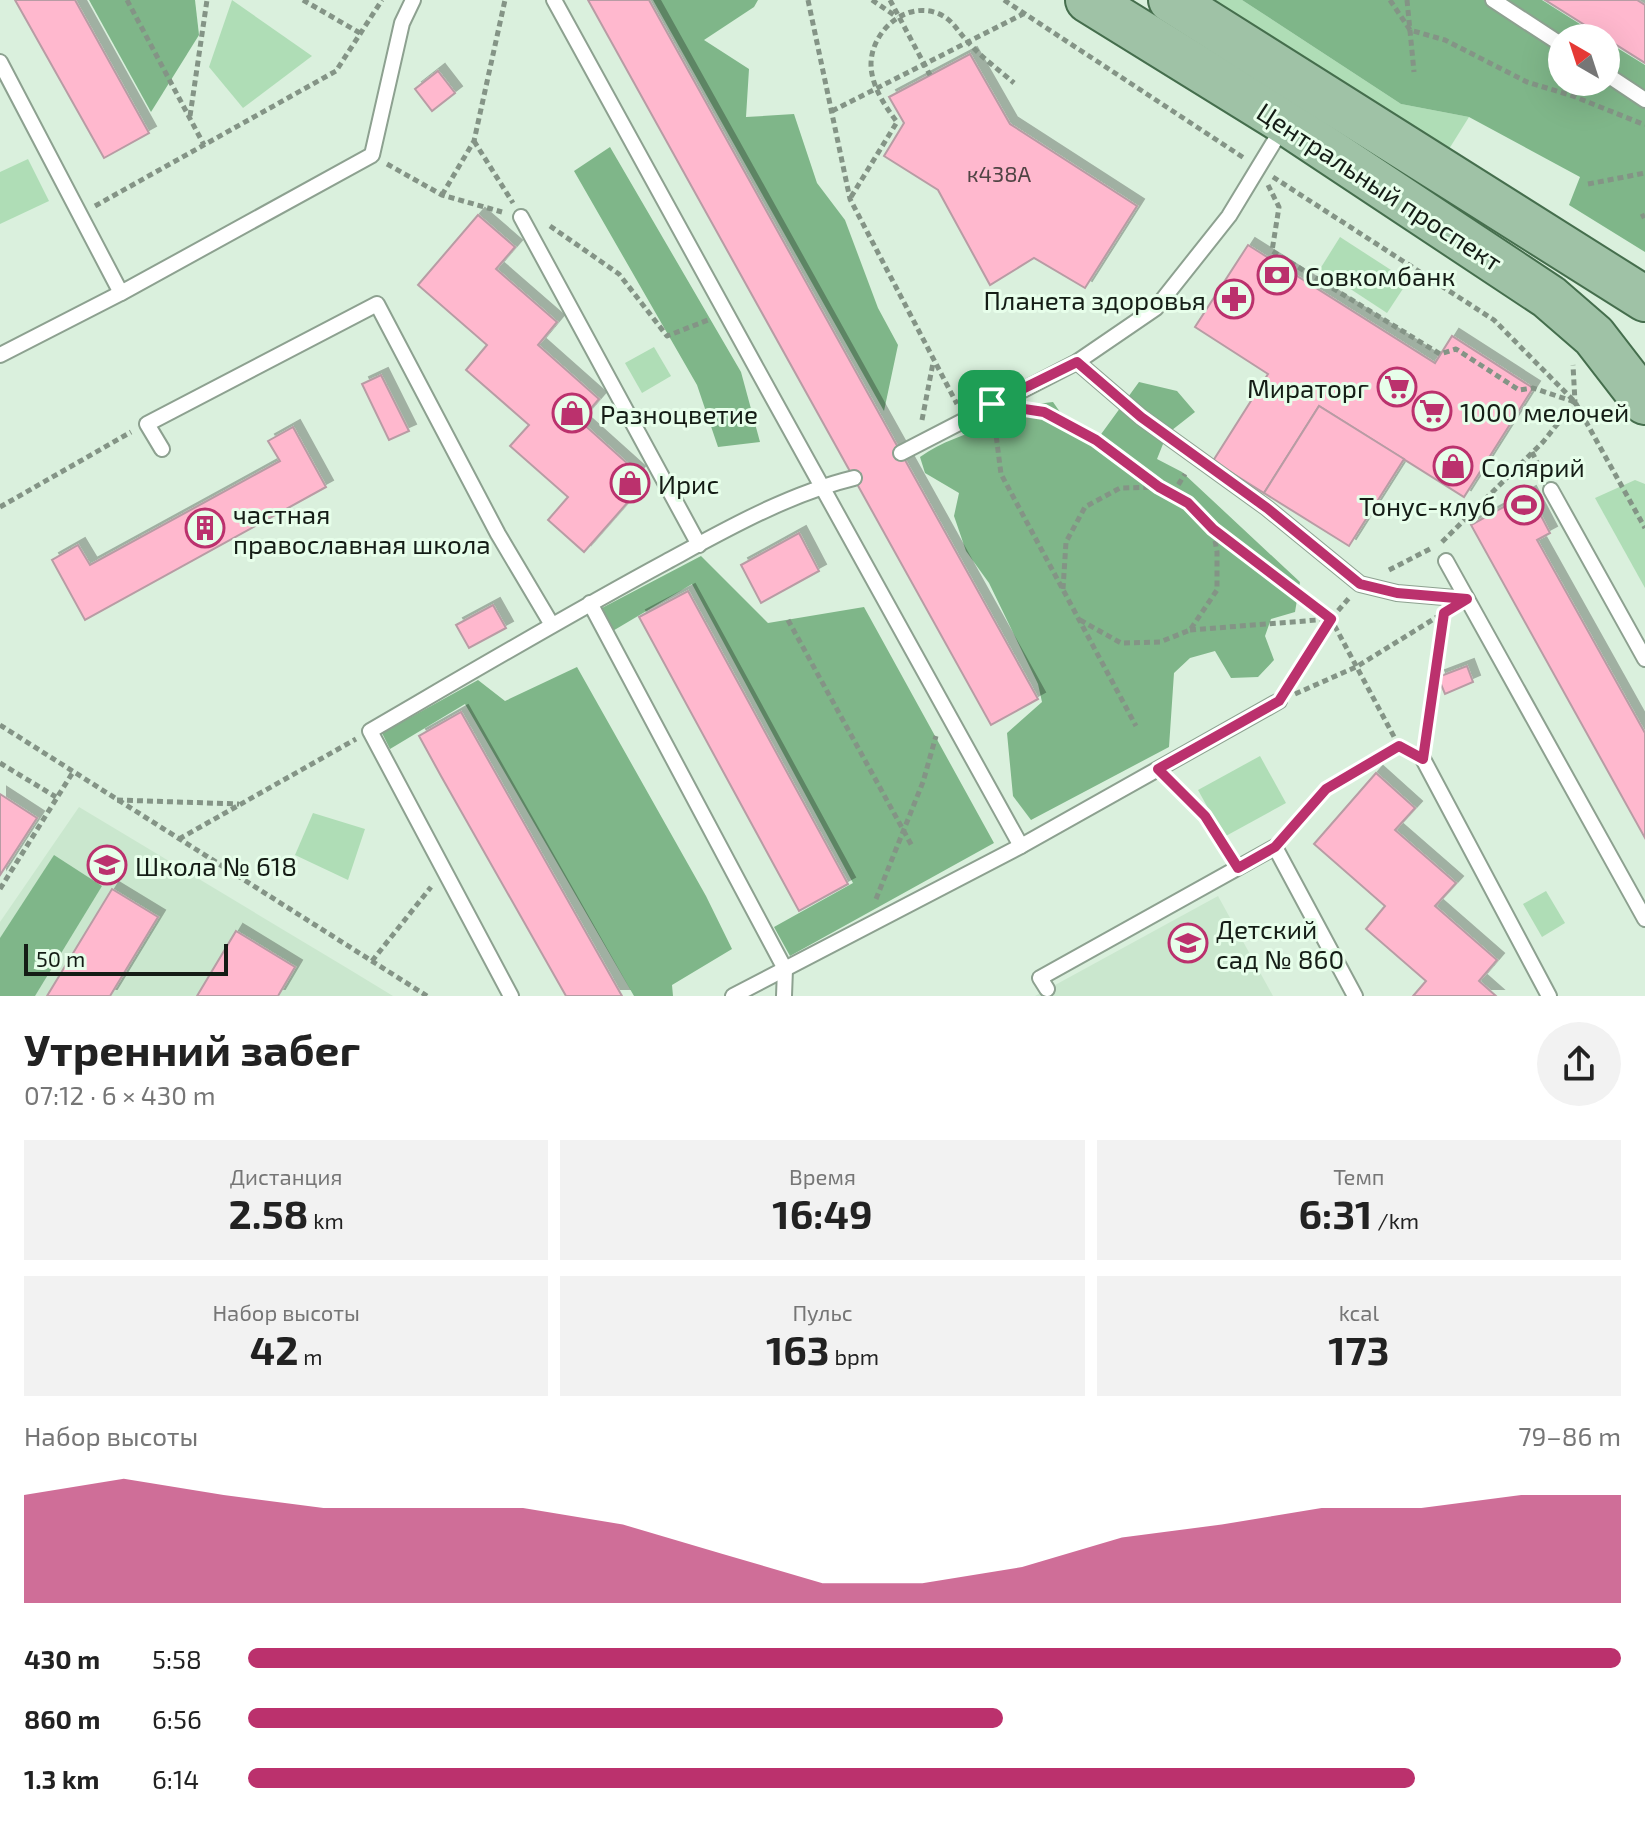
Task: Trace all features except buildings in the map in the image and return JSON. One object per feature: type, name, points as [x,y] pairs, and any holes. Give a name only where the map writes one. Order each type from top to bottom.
[{"type":"main road","name":"Центральный проспект","points":[[1088,0],[1285,122],[1549,297],[1594,336],[1645,402]]},
{"type":"main road","name":"Центральный проспект","points":[[1171,0],[1645,299]]},
{"type":"lane","points":[[0,355],[121,293],[372,155],[402,23],[413,0]]},
{"type":"lane","points":[[554,0],[819,486],[1021,846]]},
{"type":"lane","points":[[1493,0],[1548,36]]},
{"type":"lane","points":[[0,62],[121,293]]},
{"type":"lane","points":[[1620,83],[1645,100]]},
{"type":"lane","points":[[901,453],[1077,362],[1156,308],[1229,216],[1285,122]]},
{"type":"lane","points":[[521,217],[699,545]]},
{"type":"lane","points":[[162,449],[147,424],[377,304],[498,534],[552,625]]},
{"type":"lane","points":[[1077,362],[1141,417],[1267,508],[1360,584],[1397,593],[1467,599]]},
{"type":"lane","points":[[511,996],[370,731],[590,603],[699,545],[819,486],[854,478]]},
{"type":"lane","points":[[1551,490],[1645,659]]},
{"type":"lane","points":[[1446,561],[1645,919]]},
{"type":"lane","points":[[590,603],[785,969],[784,996]]},
{"type":"lane","points":[[733,996],[1021,846],[1279,701]]},
{"type":"lane","points":[[1423,759],[1549,996]]},
{"type":"lane","points":[[1047,989],[1040,978],[1275,847],[1355,996]]},
{"type":"path","points":[[127,0],[204,145]]},
{"type":"path","points":[[190,117],[207,0]]},
{"type":"path","points":[[303,0],[360,33]]},
{"type":"path","points":[[80,214],[336,71],[382,0]]},
{"type":"path","points":[[442,195],[474,141],[505,0]]},
{"type":"path","points":[[808,0],[850,199],[965,418]]},
{"type":"path","points":[[872,0],[898,17]]},
{"type":"path","points":[[890,0],[930,75]]},
{"type":"path","points":[[1004,0],[1494,320],[1575,402],[1645,528]]},
{"type":"path","points":[[1390,0],[1410,30],[1445,40],[1527,82],[1573,96],[1645,125]]},
{"type":"path","points":[[1407,0],[1414,72]]},
{"type":"path","points":[[850,199],[897,122],[877,89],[871,67],[874,47],[883,29],[898,17],[916,10],[936,12],[955,23],[967,42],[1014,83]]},
{"type":"path","points":[[832,111],[1024,13]]},
{"type":"path","points":[[474,141],[521,217]]},
{"type":"path","points":[[372,155],[442,195],[551,226],[619,274],[667,336],[727,313]]},
{"type":"path","points":[[1259,167],[1279,207],[1272,251],[1440,354],[1456,349],[1519,390],[1533,388],[1575,402]]},
{"type":"path","points":[[1588,184],[1645,173]]},
{"type":"path","points":[[918,442],[933,362]]},
{"type":"path","points":[[1136,726],[1001,474],[992,404],[1044,412],[1096,440],[1159,487],[1188,503],[1213,529],[1331,619],[1356,667],[1399,746],[1423,759],[1444,613],[1356,667],[1279,701]]},
{"type":"path","points":[[0,507],[147,424]]},
{"type":"path","points":[[1279,701],[1331,619],[1360,584],[1440,544],[1543,442]]},
{"type":"path","points":[[1063,590],[1066,542],[1085,507],[1120,488],[1159,487]]},
{"type":"path","points":[[1190,630],[1217,590],[1217,552],[1213,529]]},
{"type":"path","points":[[1079,619],[1121,643],[1160,642],[1190,630],[1331,619]]},
{"type":"path","points":[[788,620],[912,846]]},
{"type":"path","points":[[863,930],[923,782],[943,708]]},
{"type":"path","points":[[0,725],[427,996]]},
{"type":"path","points":[[179,839],[370,731]]},
{"type":"path","points":[[1275,847],[1326,789],[1399,746]]},
{"type":"path","points":[[0,763],[56,797]]},
{"type":"path","points":[[1158,769],[1205,816],[1238,868]]},
{"type":"path","points":[[0,889],[73,772]]},
{"type":"path","points":[[116,800],[240,804]]},
{"type":"path","points":[[372,961],[444,870]]},
{"type":"shaded area","points":[[232,0],[312,56],[243,108],[209,67]]},
{"type":"shaded area","points":[[1209,0],[1242,0],[1401,104],[1469,117],[1449,149]]},
{"type":"shaded area","points":[[28,159],[49,201],[0,224],[0,172]]},
{"type":"shaded area","points":[[1340,237],[1408,281],[1387,313],[1320,269]]},
{"type":"shaded area","points":[[654,347],[671,376],[642,393],[625,363]]},
{"type":"shaded area","points":[[1635,480],[1645,484],[1645,588],[1595,498]]},
{"type":"shaded area","points":[[1260,756],[1286,803],[1224,837],[1198,790]]},
{"type":"shaded area","name":"Школа № 618","points":[[79,807],[393,996],[0,996],[0,922]]},
{"type":"shaded area","points":[[313,813],[365,829],[348,880],[295,855]]},
{"type":"shaded area","points":[[1546,891],[1565,923],[1542,937],[1523,904]]},
{"type":"shaded area","name":"Детский сад № 860","points":[[1218,896],[1273,996],[1035,996]]},
{"type":"green space","points":[[89,0],[195,0],[199,35],[151,112]]},
{"type":"green space","points":[[653,0],[758,0],[754,7],[704,40],[749,69],[746,117],[794,114],[817,183],[845,220],[878,308],[898,345],[884,411]]},
{"type":"green space","points":[[1242,0],[1542,0],[1580,24],[1548,24],[1548,96],[1620,96],[1620,50],[1645,65],[1645,252],[1569,205],[1580,177],[1469,117],[1401,104]]},
{"type":"green space","points":[[610,147],[741,372],[760,442],[718,447],[697,385],[574,171]]},
{"type":"green space","points":[[1139,382],[1177,391],[1195,412],[1167,434],[1157,459],[1182,472],[1300,582],[1295,612],[1271,619],[1265,636],[1274,660],[1258,677],[1231,678],[1215,651],[1190,658],[1174,673],[1169,747],[1031,820],[1013,796],[1007,733],[1042,702],[1038,684],[989,583],[966,551],[954,516],[959,493],[925,473],[920,457],[945,443],[1042,403],[1053,402],[1069,425],[1099,437]]},
{"type":"green space","points":[[701,556],[768,623],[864,607],[994,843],[790,956],[774,927],[853,883],[692,584],[611,632],[600,609]]},
{"type":"green space","points":[[577,667],[706,896],[732,949],[672,985],[673,996],[634,996],[465,704],[390,749],[382,733],[478,680],[505,701]]},
{"type":"green space","points":[[54,855],[102,886],[35,996],[0,996],[0,938]]},
{"type":"place","name":"Совкомбанк","points":[[1277,275]]},
{"type":"place","name":"Планета здоровья","points":[[1234,299]]},
{"type":"place","name":"Мираторг","points":[[1397,387]]},
{"type":"place","name":"1000 мелочей","points":[[1432,411]]},
{"type":"place","name":"Разноцветие","points":[[572,413]]},
{"type":"place","name":"Солярий","points":[[1453,466]]},
{"type":"place","name":"Ирис","points":[[630,483]]},
{"type":"place","name":"Тонус-клуб","points":[[1524,505]]},
{"type":"place","name":"частная православная школа","points":[[205,528]]},
{"type":"place","name":"Школа № 618","points":[[107,865]]},
{"type":"place","name":"Детский сад № 860","points":[[1188,943]]},
{"type":"route","points":[[1077,362],[1141,417],[1267,508],[1360,584],[1397,593],[1467,599],[1444,613],[1423,759],[1399,746],[1326,789],[1275,847],[1238,868],[1205,816],[1158,769],[1279,701],[1331,619],[1213,529],[1188,503],[1159,487],[1096,440],[1044,412],[992,404],[1077,362]]}]
